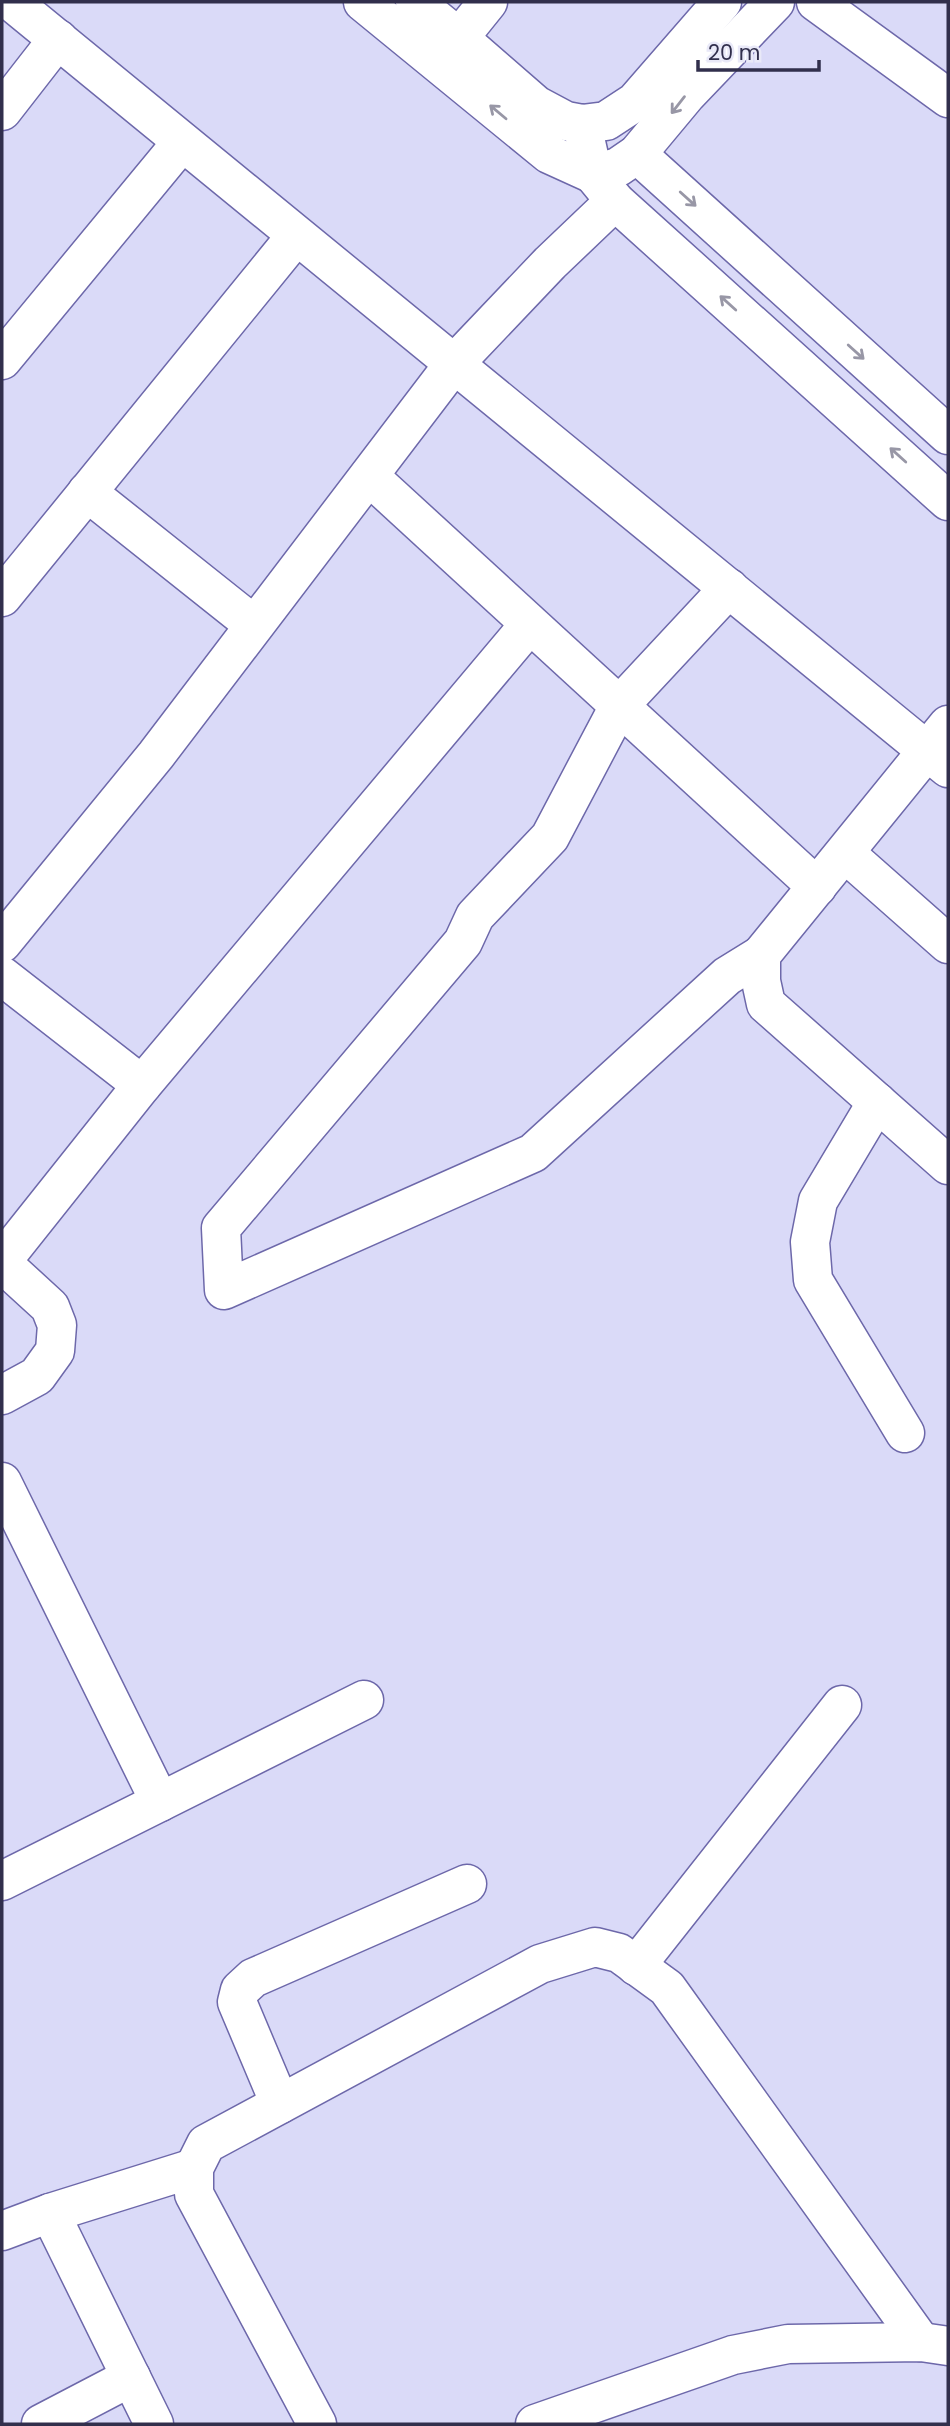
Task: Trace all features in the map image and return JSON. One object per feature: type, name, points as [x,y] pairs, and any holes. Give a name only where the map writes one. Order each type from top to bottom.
[{"type":"street","points":[[12,2],[729,588],[941,748],[845,853],[761,955],[727,976],[533,1153],[224,1290],[221,1228],[463,942],[475,916],[550,837],[619,706],[729,588]]},
{"type":"street","points":[[363,2],[549,155],[604,187],[948,501]]},
{"type":"street","points":[[415,2],[536,105],[566,121],[582,124],[606,121],[635,102],[722,2]]},
{"type":"street","points":[[459,38],[488,2]]},
{"type":"street","points":[[2,943],[156,755],[453,365],[550,263],[618,167],[637,154],[687,94],[775,2]]},
{"type":"street","points":[[816,2],[948,98]]},
{"type":"street","points":[[2,111],[58,39]]},
{"type":"street","points":[[582,124],[604,187]]},
{"type":"street","points":[[2,360],[182,142]]},
{"type":"street","points":[[637,154],[948,435]]},
{"type":"street","points":[[2,597],[296,236]]},
{"type":"street","points":[[369,476],[817,887]]},
{"type":"street","points":[[87,492],[254,625]]},
{"type":"street","points":[[2,1395],[37,1376],[55,1351],[57,1325],[50,1307],[2,1262],[142,1085],[529,625]]},
{"type":"street","points":[[845,853],[948,944]]},
{"type":"street","points":[[761,955],[761,981],[766,1004],[948,1165]]},
{"type":"street","points":[[2,976],[142,1085]]},
{"type":"street","points":[[877,1102],[818,1201],[810,1242],[813,1280],[905,1433]]},
{"type":"street","points":[[2,1482],[160,1802]]},
{"type":"street","points":[[2,1881],[364,1700]]},
{"type":"street","points":[[636,1966],[842,1705]]},
{"type":"street","points":[[280,2104],[237,2002],[240,1990],[253,1978],[467,1884]]},
{"type":"street","points":[[317,2424],[194,2194],[194,2168],[206,2144],[540,1964],[595,1947],[619,1953],[667,1988],[935,2344]]},
{"type":"street","points":[[2,2231],[50,2213],[194,2168]]},
{"type":"street","points":[[50,2213],[155,2424]]},
{"type":"street","points":[[536,2424],[733,2355],[788,2344],[935,2344]]},
{"type":"street","points":[[41,2424],[131,2377]]}]
